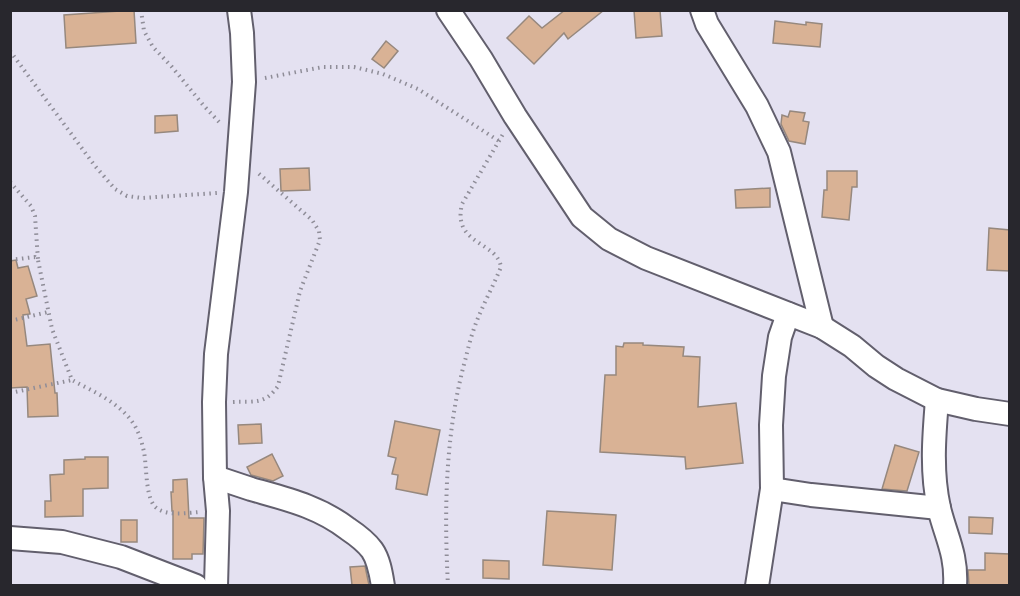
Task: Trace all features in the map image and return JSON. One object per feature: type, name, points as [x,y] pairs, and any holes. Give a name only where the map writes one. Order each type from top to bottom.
[{"type":"street","points":[[216,585],[218,511],[214,402],[216,354],[236,192],[244,82],[242,33],[238,10]]},
{"type":"street","points":[[448,10],[482,59],[515,116],[582,217],[609,239],[646,258],[822,327],[896,379],[937,400],[1010,414]]},
{"type":"street","points":[[702,10],[707,24],[757,106],[779,152],[822,327]]},
{"type":"street","points":[[757,585],[772,489],[771,425],[774,376],[780,337],[788,314]]},
{"type":"street","points":[[937,400],[934,469],[939,508],[952,549],[956,572],[955,585]]},
{"type":"street","points":[[215,477],[290,499],[317,509],[339,521],[374,551],[383,585]]},
{"type":"street","points":[[772,489],[939,508]]},
{"type":"street","points":[[10,538],[62,542],[121,556],[196,585]]},
{"type":"path","points":[[141,10],[144,31],[153,47],[172,67],[239,151],[258,172],[312,220],[319,231],[320,240],[300,291],[278,386],[271,396],[259,401],[214,402]]},
{"type":"path","points":[[10,51],[95,166],[115,189],[127,196],[142,198],[236,192]]},
{"type":"path","points":[[244,82],[323,67],[354,67],[383,74],[418,89],[499,141]]},
{"type":"path","points":[[448,585],[446,486],[451,428],[458,384],[478,318],[501,267],[498,258],[468,235],[460,223],[460,214],[462,204],[515,116]]},
{"type":"path","points":[[10,182],[31,206],[35,216],[38,260],[48,312],[56,343],[72,380],[110,401],[134,424],[141,438],[150,501],[155,508],[163,512],[182,513],[218,511]]},
{"type":"path","points":[[10,260],[35,257],[38,260]]},
{"type":"path","points":[[10,321],[48,312]]},
{"type":"path","points":[[10,393],[72,380]]},
{"type":"building","points":[[134,10],[136,43],[66,48],[64,15]]},
{"type":"building","points":[[565,10],[604,10],[568,39],[564,33],[534,64],[507,38],[529,16],[542,28]]},
{"type":"building","points":[[634,10],[660,10],[662,36],[636,38]]},
{"type":"building","points":[[775,21],[806,25],[806,22],[822,24],[820,47],[773,43]]},
{"type":"building","points":[[386,41],[398,51],[384,68],[372,59]]},
{"type":"building","points":[[790,111],[805,113],[803,121],[809,122],[805,144],[789,141],[781,124],[782,115],[788,117]]},
{"type":"building","points":[[177,115],[178,131],[155,133],[155,116]]},
{"type":"building","points":[[309,168],[310,190],[281,191],[280,169]]},
{"type":"building","points":[[827,171],[857,171],[857,187],[852,187],[849,220],[822,217],[824,190],[827,190]]},
{"type":"building","points":[[770,188],[770,207],[736,208],[735,190]]},
{"type":"building","points":[[989,228],[1010,230],[1010,271],[987,270]]},
{"type":"building","points":[[16,260],[18,268],[28,266],[37,296],[26,299],[30,314],[23,315],[27,346],[50,344],[58,416],[28,417],[27,387],[10,388],[10,261]]},
{"type":"building","points":[[624,343],[684,347],[683,356],[700,357],[698,407],[736,403],[743,463],[686,469],[685,457],[600,452],[605,375],[616,375],[616,346],[623,347]]},
{"type":"building","points":[[395,421],[440,430],[427,495],[396,489],[398,475],[392,474],[396,458],[388,456]]},
{"type":"building","points":[[261,424],[262,443],[239,444],[238,425]]},
{"type":"building","points":[[895,445],[919,452],[907,491],[882,489]]},
{"type":"building","points":[[272,454],[283,476],[273,481],[251,475],[247,467]]},
{"type":"building","points":[[85,457],[108,457],[108,488],[83,489],[83,516],[45,517],[45,501],[51,501],[50,475],[64,474],[64,460],[85,459]]},
{"type":"building","points":[[187,479],[189,518],[204,518],[203,554],[192,554],[192,559],[173,559],[171,492],[173,492],[173,480]]},
{"type":"building","points":[[547,511],[616,515],[612,570],[543,565]]},
{"type":"building","points":[[969,517],[993,518],[992,534],[969,533]]},
{"type":"building","points":[[121,520],[137,520],[137,542],[121,542]]},
{"type":"building","points":[[985,553],[1010,554],[1010,585],[969,585],[968,570],[985,570]]},
{"type":"building","points":[[483,560],[509,561],[509,579],[483,578]]},
{"type":"building","points":[[365,566],[369,585],[352,585],[350,567]]}]
